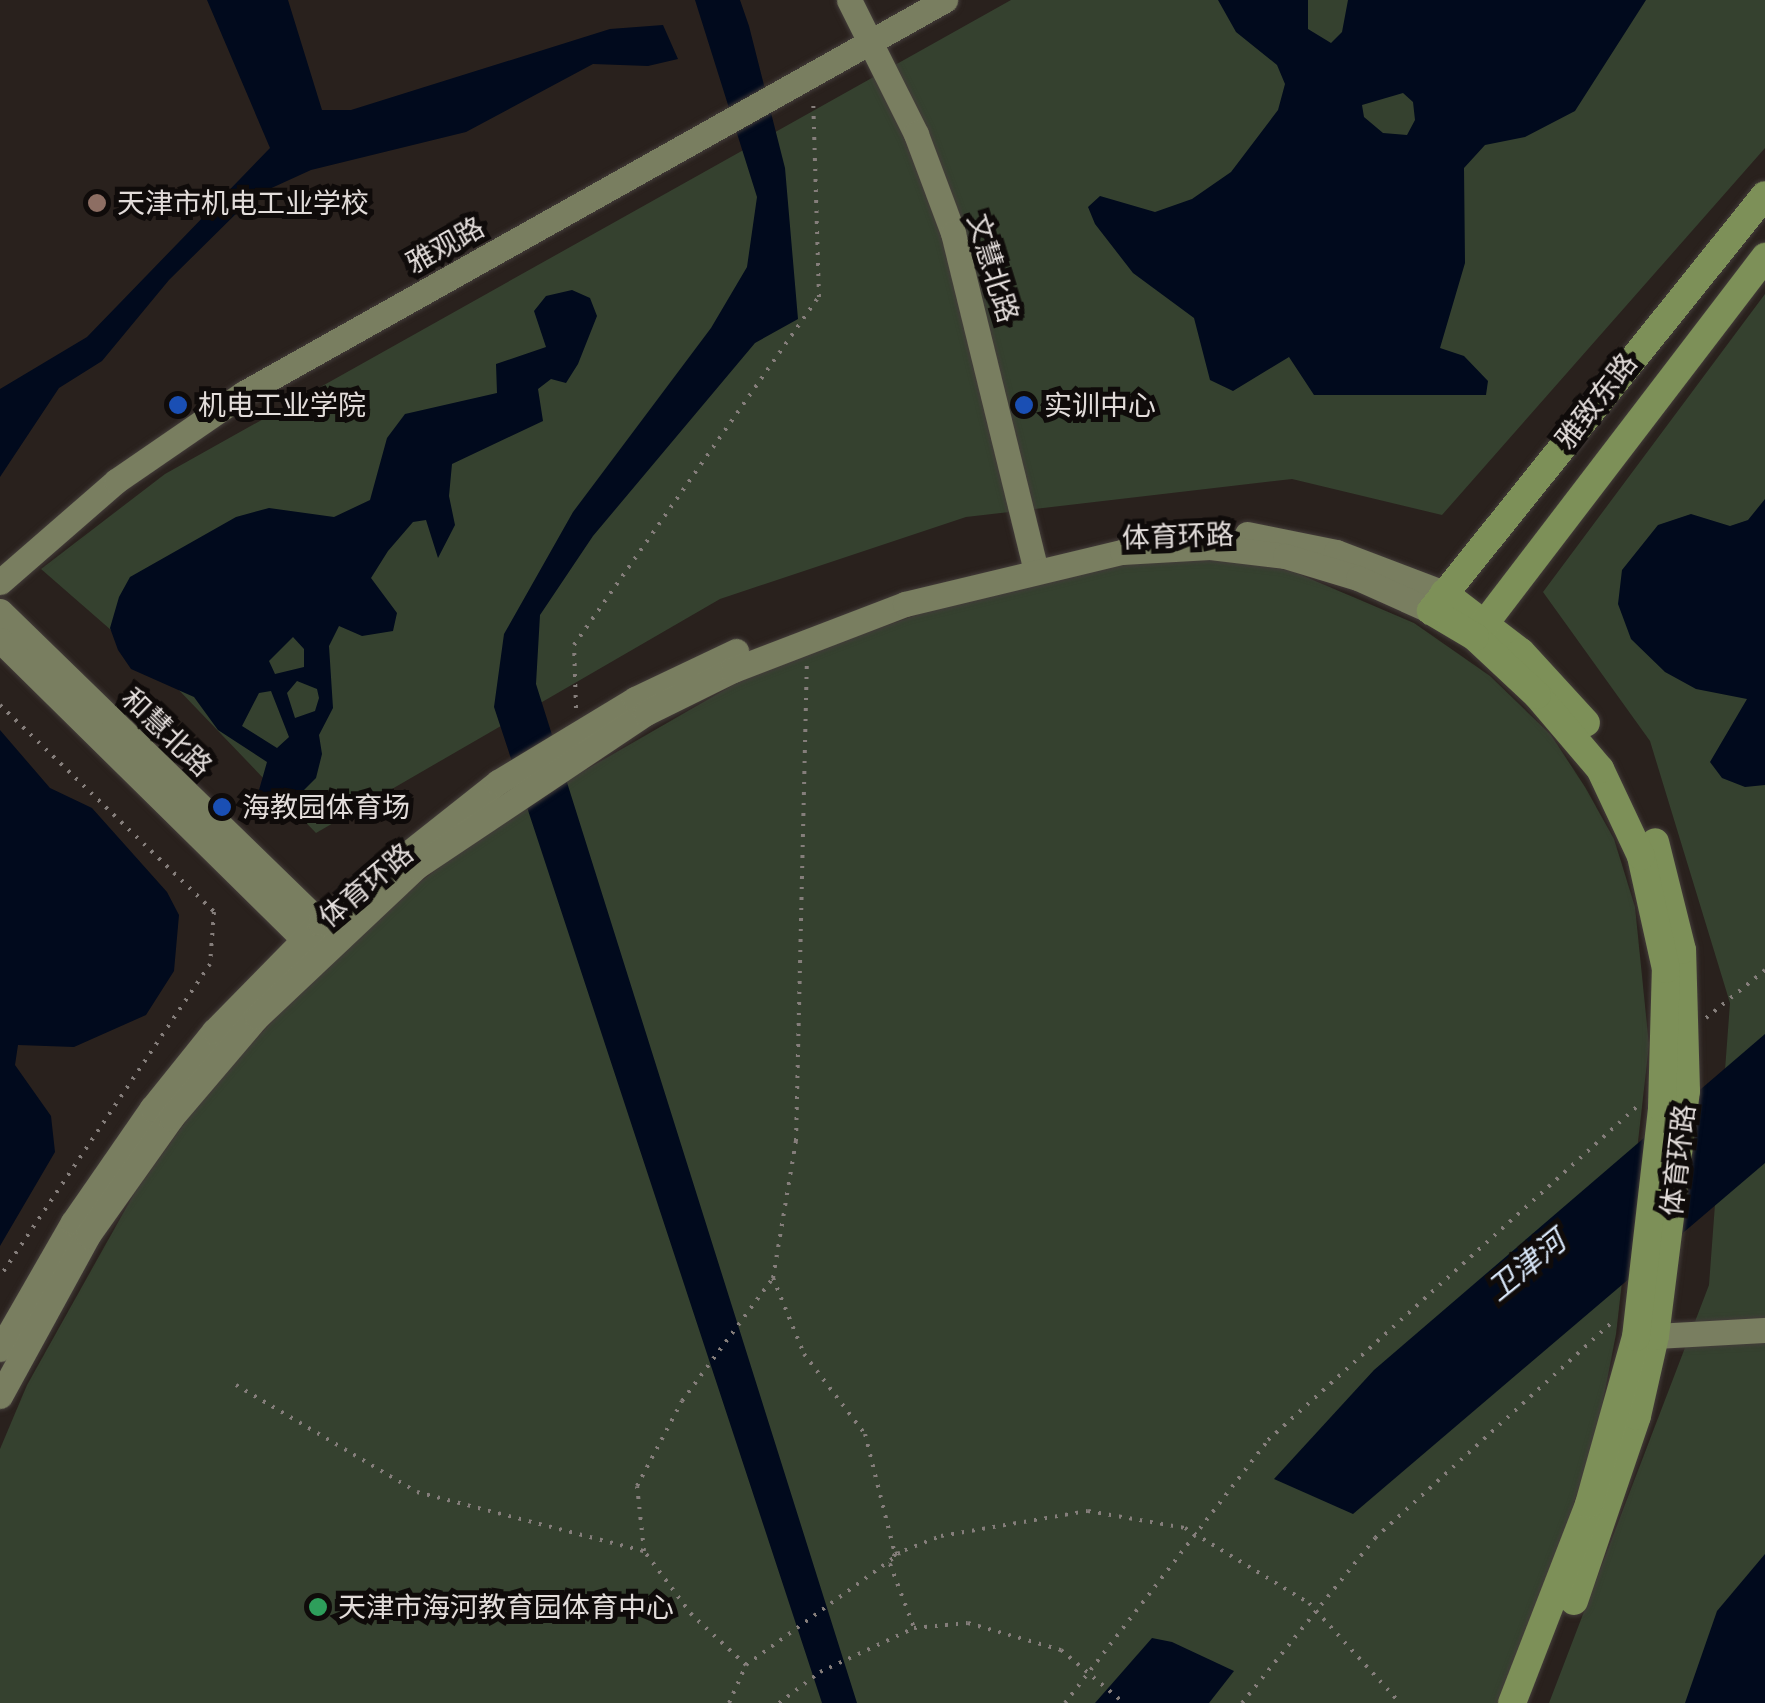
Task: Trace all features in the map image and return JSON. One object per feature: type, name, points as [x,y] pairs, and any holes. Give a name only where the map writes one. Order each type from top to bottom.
[{"type":"main road","name":"文慧北路","points":[[849,0],[874,32],[930,128],[970,234],[1041,558]]},
{"type":"main road","name":"文慧北路","points":[[866,0],[874,32]]},
{"type":"main road","name":"雅观路","points":[[0,564],[107,474],[234,386],[808,70],[920,0]]},
{"type":"main road","name":"雅观路","points":[[874,32],[945,0]]},
{"type":"main road","name":"雅观路","points":[[0,582],[101,493],[206,417],[703,127]]},
{"type":"main road","name":"雅致东路","points":[[1437,602],[1765,194]]},
{"type":"main road","name":"雅致东路","points":[[1481,629],[1765,258]]},
{"type":"main road","name":"体育环路","points":[[0,1350],[73,1222],[152,1108],[214,1032],[320,939],[416,867],[502,792],[680,676],[823,614],[1162,531],[1252,534],[1336,552],[1437,602],[1481,629],[1576,709],[1634,799],[1677,915],[1687,1034],[1670,1094],[1606,1514],[1532,1703]]},
{"type":"main road","name":"体育环路","points":[[568,749],[808,638],[1041,558]]},
{"type":"main road","name":"和慧北路","points":[[0,610],[320,939]]},
{"type":"main road","name":"体育环路","points":[[1481,629],[1569,730],[1624,812],[1666,969],[1670,1094],[1666,1261],[1634,1332],[1588,1504],[1512,1703]]},
{"type":"main road","name":"和慧北路","points":[[0,640],[320,939]]},
{"type":"main road","name":"体育环路","points":[[0,1396],[66,1269],[139,1160],[320,939]]},
{"type":"main road","points":[[1634,1332],[1765,1330]]},
{"type":"path","points":[[576,713],[574,645],[819,297],[808,70]]},
{"type":"path","points":[[746,1665],[692,1615],[644,1551],[637,1486],[682,1400],[773,1278],[796,1141],[808,638]]},
{"type":"path","points":[[0,705],[214,912],[210,964],[0,1276]]},
{"type":"path","points":[[1687,1034],[1765,970]]},
{"type":"path","points":[[1065,1703],[1268,1440],[1670,1094]]},
{"type":"path","points":[[773,1278],[804,1354],[865,1434],[897,1554],[890,1564],[914,1628]]},
{"type":"path","points":[[1242,1703],[1375,1538],[1634,1332]]},
{"type":"path","points":[[236,1384],[416,1492],[644,1551]]},
{"type":"path","points":[[728,1703],[746,1665],[897,1554],[941,1536],[1088,1511],[1196,1534],[1316,1611],[1400,1703]]},
{"type":"path","points":[[779,1703],[820,1672],[914,1628],[968,1624],[1014,1632],[1061,1650],[1099,1678],[1124,1703]]},
{"type":"green space","points":[[1011,0],[1765,0],[1765,148],[1442,515],[1292,479],[966,517],[720,599],[316,833],[174,685],[41,569],[165,474]]},
{"type":"green space","points":[[1765,294],[1765,1703],[1549,1703],[1709,1285],[1730,1003],[1650,741],[1543,592]]},
{"type":"green space","points":[[1149,559],[1226,560],[1292,571],[1414,623],[1490,676],[1551,735],[1585,787],[1614,839],[1635,907],[1649,1045],[1616,1334],[1598,1427],[1561,1544],[1497,1703],[0,1703],[0,1449],[27,1385],[135,1192],[206,1093],[302,989],[383,911],[502,818],[759,670],[982,592]]},
{"type":"water","points":[[207,0],[288,0],[322,110],[351,110],[610,29],[663,25],[678,59],[648,66],[593,64],[466,132],[311,170],[254,196],[169,280],[102,361],[59,388],[0,477],[0,389],[87,337],[270,148]]},
{"type":"water","points":[[695,0],[740,0],[749,26],[785,168],[798,319],[755,343],[593,536],[540,615],[536,684],[857,1703],[822,1703],[494,707],[504,634],[573,512],[711,328],[747,267],[757,197]]},
{"type":"water","points":[[1218,0],[1308,0],[1308,29],[1331,43],[1342,32],[1348,0],[1646,0],[1575,111],[1525,137],[1485,145],[1464,168],[1465,263],[1440,348],[1464,356],[1488,381],[1486,395],[1314,395],[1289,357],[1233,391],[1210,380],[1194,318],[1133,273],[1095,224],[1088,207],[1100,196],[1155,212],[1192,199],[1231,172],[1278,110],[1285,84],[1277,65],[1236,32]],"holes":[[[1403,93],[1413,102],[1415,120],[1407,135],[1383,133],[1364,117],[1362,105]]]},
{"type":"water","points":[[572,290],[590,298],[597,316],[578,364],[566,383],[551,379],[538,389],[543,421],[452,464],[449,496],[455,525],[438,558],[426,520],[413,522],[388,551],[371,578],[397,613],[393,631],[362,636],[339,626],[329,646],[333,708],[319,735],[322,754],[316,778],[289,805],[267,809],[259,790],[267,762],[218,730],[194,697],[131,669],[110,628],[119,597],[130,577],[236,517],[269,508],[334,517],[370,500],[387,438],[405,414],[497,393],[496,364],[546,347],[534,311],[546,296]],"holes":[[[293,637],[304,649],[304,667],[275,674],[269,661]],[[297,681],[317,689],[315,711],[295,718],[287,693]],[[271,691],[289,737],[277,748],[242,726],[259,693]]]},
{"type":"water","points":[[1765,499],[1765,785],[1745,787],[1722,778],[1710,762],[1747,699],[1696,689],[1665,672],[1631,639],[1618,604],[1622,570],[1658,525],[1691,514],[1730,526],[1748,520]]},
{"type":"water","points":[[0,730],[50,788],[92,808],[167,892],[179,915],[174,971],[146,1015],[74,1047],[18,1045],[15,1065],[51,1116],[55,1152],[0,1246]]},
{"type":"water","name":"卫津河","points":[[1765,1034],[1765,1163],[1353,1514],[1274,1479],[1374,1370]]},
{"type":"water","points":[[1765,1554],[1765,1703],[1685,1703],[1717,1611]]},
{"type":"water","points":[[1152,1638],[1172,1642],[1234,1671],[1209,1703],[1095,1703]]},
{"type":"place","name":"天津市机电工业学校","points":[[97,203]]},
{"type":"place","name":"机电工业学院","points":[[178,405]]},
{"type":"place","name":"实训中心","points":[[1024,405]]},
{"type":"place","name":"海教园体育场","points":[[222,807]]},
{"type":"place","name":"天津市海河教育园体育中心","points":[[318,1607]]}]
